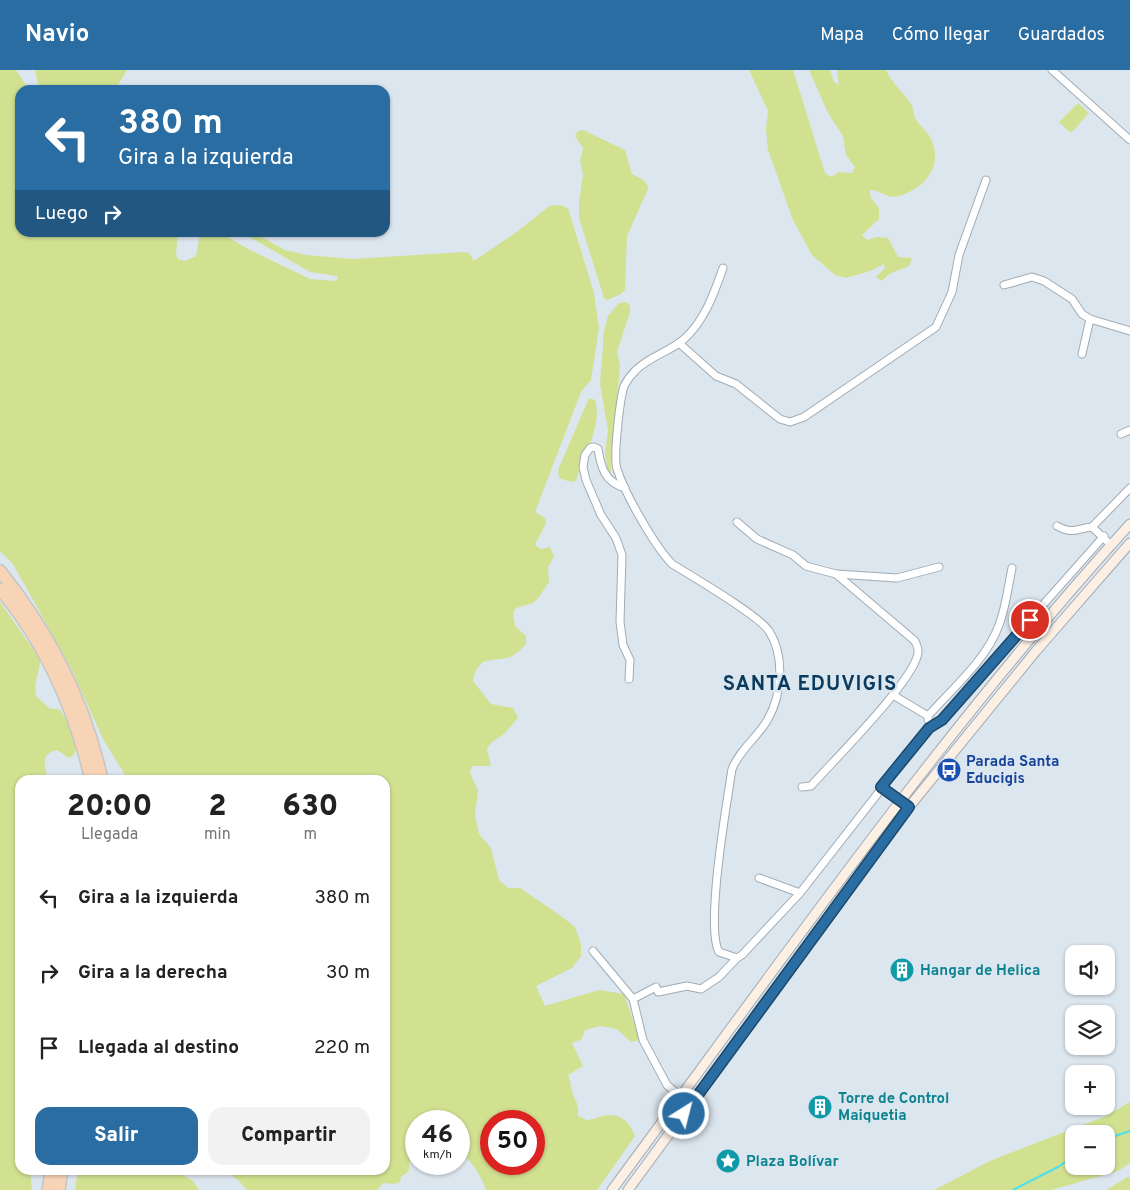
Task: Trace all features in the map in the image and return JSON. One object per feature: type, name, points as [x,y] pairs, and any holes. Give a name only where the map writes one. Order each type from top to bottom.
[{"type":"highway","points":[[0,571],[33,615],[63,667],[78,701],[100,775]]},
{"type":"highway","points":[[0,589],[28,627],[57,680],[71,714],[89,775]]},
{"type":"highway","points":[[48,1190],[50,1175]]},
{"type":"highway","points":[[59,1190],[61,1175]]},
{"type":"main road","points":[[612,1190],[899,801],[1130,524]]},
{"type":"main road","points":[[628,1190],[909,807],[1080,598],[1130,543]]},
{"type":"street","points":[[1052,70],[1130,140]]},
{"type":"street","points":[[679,343],[716,376],[736,384],[780,419],[790,422],[804,417],[936,327],[952,292],[959,255],[986,180]]},
{"type":"street","points":[[723,268],[702,319],[679,343],[636,370],[624,385],[616,467],[625,488],[662,553],[672,564],[754,618],[768,630],[777,646],[780,667],[774,705],[767,720],[740,753],[732,769],[717,882],[716,946],[719,952],[737,958]]},
{"type":"street","points":[[1004,285],[1032,277],[1044,281],[1072,299],[1082,314],[1090,319],[1130,331]]},
{"type":"street","points":[[1082,354],[1090,319]]},
{"type":"street","points":[[1121,434],[1130,430]]},
{"type":"street","points":[[625,488],[610,482],[604,473],[598,449],[594,446],[590,448],[585,455],[583,467],[586,480],[600,515],[616,538],[622,555],[620,622],[623,644],[630,660],[629,679]]},
{"type":"street","points":[[1057,526],[1066,531],[1080,531],[1092,527],[1130,488]]},
{"type":"street","points":[[737,522],[757,539],[793,555],[806,566],[836,574],[897,578],[939,568]]},
{"type":"street","points":[[1092,527],[1104,536],[1111,545]]},
{"type":"street","points":[[633,999],[656,987],[658,992],[687,986],[701,989],[719,977],[800,893],[929,728],[942,720],[1104,536]]},
{"type":"street","points":[[929,728],[928,716],[994,638],[1000,624],[1012,568]]},
{"type":"street","points":[[802,787],[811,786],[893,695],[917,657],[918,652],[915,641],[836,574]]},
{"type":"street","points":[[893,695],[928,716]]},
{"type":"street","points":[[881,787],[909,807]]},
{"type":"street","points":[[759,878],[800,893]]},
{"type":"street","points":[[593,951],[633,999],[643,1040],[667,1085],[681,1097]]},
{"type":"green space","points":[[0,70],[16,70],[26,85],[15,85],[15,237],[178,237],[176,254],[178,259],[185,261],[196,256],[199,237],[228,237],[310,279],[336,281],[337,276],[310,272],[250,237],[261,237],[285,250],[306,255],[352,259],[464,252],[469,253],[474,261],[518,231],[549,206],[560,205],[568,208],[594,293],[599,328],[591,380],[581,392],[535,512],[545,518],[546,523],[535,545],[541,549],[550,547],[554,557],[548,567],[549,582],[539,597],[533,603],[516,608],[513,613],[515,626],[526,636],[526,644],[510,657],[483,662],[476,670],[473,678],[473,681],[491,704],[513,708],[518,718],[487,749],[491,766],[472,766],[470,772],[478,791],[475,815],[479,834],[491,848],[499,880],[508,888],[520,888],[561,916],[575,927],[581,944],[581,956],[572,968],[536,986],[545,1006],[599,990],[624,994],[640,1040],[631,1042],[617,1029],[600,1026],[585,1030],[582,1039],[564,1046],[572,1043],[583,1066],[568,1075],[577,1105],[578,1116],[592,1120],[601,1116],[614,1115],[627,1122],[635,1136],[597,1190],[486,1190],[470,1162],[470,1110],[405,1110],[405,1174],[401,1177],[400,1182],[394,1184],[383,1183],[377,1190],[247,1190],[238,1180],[230,1175],[390,1175],[390,775],[125,775],[103,739],[70,666],[13,564],[0,551]]},
{"type":"green space","points":[[35,70],[127,70],[118,85],[38,85]]},
{"type":"green space","points":[[749,70],[793,70],[825,173],[831,177],[839,172],[852,173],[855,167],[846,155],[843,136],[828,113],[809,70],[830,70],[834,82],[839,85],[837,70],[886,70],[911,104],[916,119],[930,136],[934,149],[934,166],[919,186],[902,195],[892,197],[870,190],[871,198],[879,208],[879,219],[862,235],[867,240],[877,237],[888,238],[898,257],[912,258],[909,266],[889,274],[882,281],[876,277],[885,268],[884,264],[870,271],[846,278],[835,275],[812,255],[793,220],[768,150],[766,129],[768,111]]},
{"type":"green space","points":[[1078,103],[1089,113],[1071,133],[1059,122]]},
{"type":"green space","points":[[583,130],[625,150],[632,174],[643,180],[648,186],[627,236],[625,290],[621,294],[607,300],[604,298],[579,218],[583,174],[580,161],[583,148],[575,136],[578,131]]},
{"type":"green space","points":[[626,302],[630,306],[630,312],[617,352],[620,365],[614,439],[611,453],[611,473],[608,471],[605,454],[608,430],[600,384],[604,331],[608,316],[619,303]]},
{"type":"green space","points":[[589,398],[595,400],[597,410],[594,430],[576,481],[571,482],[559,478],[558,470]]},
{"type":"green space","points":[[0,602],[40,659],[35,686],[36,696],[49,708],[60,710],[74,738],[75,749],[74,755],[69,758],[57,750],[48,754],[45,758],[47,775],[15,775],[15,1175],[30,1175],[32,1190],[0,1190]]},
{"type":"green space","points":[[1130,1102],[1130,1163],[1115,1172],[1115,1125],[1083,1125],[1108,1115],[1115,1115],[1115,1111]]},
{"type":"green space","points":[[1065,1132],[1065,1175],[1104,1175],[1051,1190],[934,1190],[992,1160]]},
{"type":"green space","points":[[77,1175],[182,1175],[192,1180],[199,1190],[75,1190]]},
{"type":"green space","points":[[1130,1177],[1130,1190],[1106,1190]]},
{"type":"waterway","points":[[1115,1136],[1130,1131]]},
{"type":"waterway","points":[[1013,1190],[1065,1162]]},
{"type":"place","name":"Parada Santa Educigis","points":[[949,770]]},
{"type":"place","name":"Hangar de Helica","points":[[902,970]]},
{"type":"place","name":"Torre de Control Maiquetia","points":[[820,1107]]},
{"type":"place","name":"Plaza Bolívar","points":[[728,1161]]},
{"type":"district","name":"SANTA EDUVIGIS","points":[[810,683]]},
{"type":"route","points":[[684,1114],[909,807],[881,787],[929,728],[942,720],[1030,620]]}]
